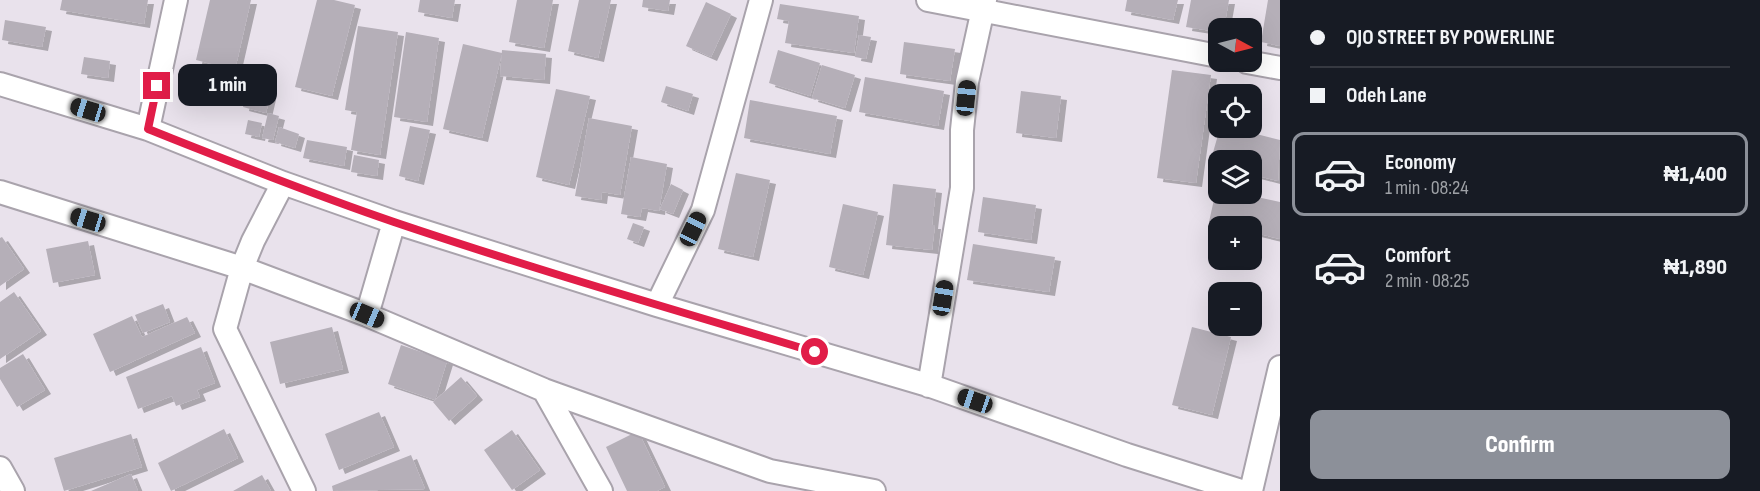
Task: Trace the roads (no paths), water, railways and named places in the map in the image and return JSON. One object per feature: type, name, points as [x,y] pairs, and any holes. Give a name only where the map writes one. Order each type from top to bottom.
[{"type":"street","points":[[148,129],[176,0]]},
{"type":"street","points":[[657,305],[703,210],[761,0]]},
{"type":"street","points":[[928,0],[984,6],[1208,54]]},
{"type":"street","points":[[929,386],[962,188],[962,130],[968,82],[984,6]]},
{"type":"street","points":[[1262,65],[1280,68]]},
{"type":"street","points":[[0,84],[148,129],[283,183],[394,222],[657,305],[929,386],[1127,455],[1240,491]]},
{"type":"street","points":[[283,183],[253,241],[225,330],[304,491]]},
{"type":"street","points":[[0,192],[243,268],[367,315],[544,390],[770,471],[874,491]]},
{"type":"street","points":[[367,315],[394,222]]},
{"type":"street","points":[[1251,491],[1280,367]]},
{"type":"street","points":[[544,390],[601,491]]},
{"type":"street","points":[[0,468],[13,491]]}]
